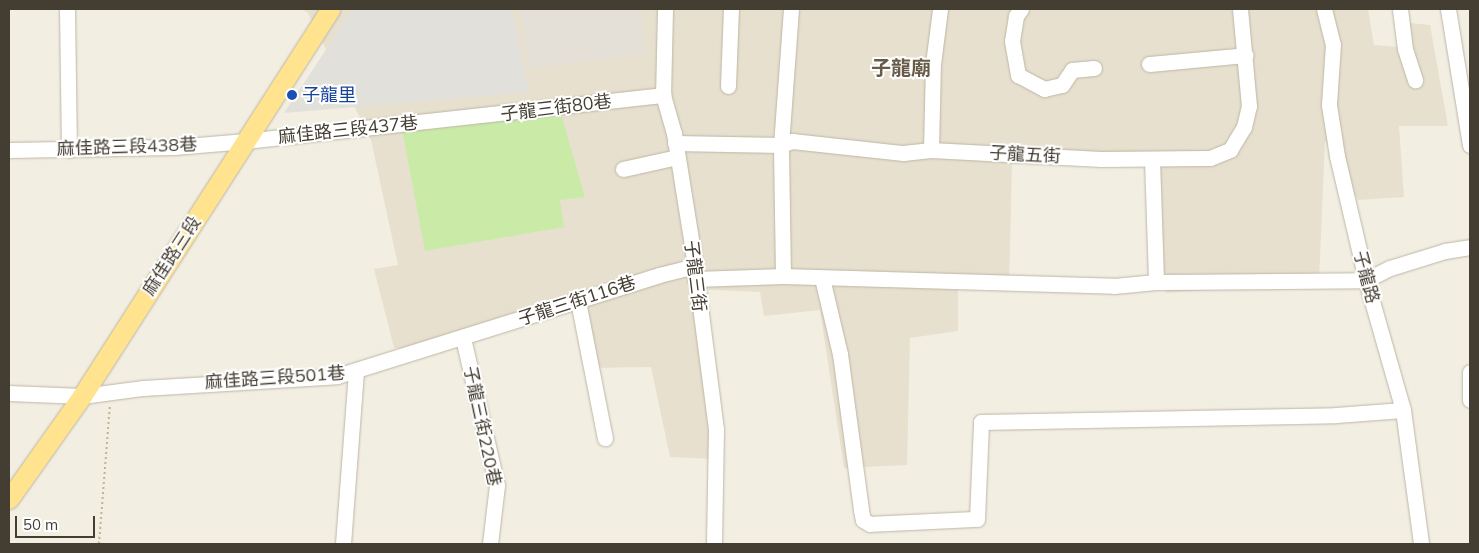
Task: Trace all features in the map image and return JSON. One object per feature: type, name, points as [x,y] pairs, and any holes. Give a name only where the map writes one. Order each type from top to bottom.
[{"type":"main road","name":"麻佳路三段","points":[[9,499],[82,396],[330,9]]},
{"type":"street","points":[[68,9],[69,150]]},
{"type":"street","name":"子龍三街","points":[[665,9],[663,95],[676,150],[716,429],[714,544]]},
{"type":"street","points":[[728,86],[731,9]]},
{"type":"street","points":[[783,276],[781,145],[791,9]]},
{"type":"street","points":[[930,150],[933,64],[940,9]]},
{"type":"street","points":[[1021,9],[1015,21],[1012,41],[1018,74],[1044,89],[1062,86],[1072,70],[1094,68]]},
{"type":"street","name":"子龍五街","points":[[623,169],[676,150],[781,145],[792,141],[895,152],[930,150],[1152,159],[1210,158],[1230,150],[1244,127],[1249,106],[1246,55],[1240,9]]},
{"type":"street","name":"子龍路","points":[[1324,9],[1333,44],[1330,113],[1347,206],[1403,410],[1421,544]]},
{"type":"street","points":[[1400,9],[1405,49],[1415,80]]},
{"type":"street","points":[[1448,9],[1470,145]]},
{"type":"street","points":[[1149,64],[1246,55]]},
{"type":"street","name":"子龍三街80巷","points":[[449,120],[663,95]]},
{"type":"street","name":"麻佳路三段437巷","points":[[246,141],[449,120]]},
{"type":"street","name":"麻佳路三段438巷","points":[[9,150],[69,150],[246,141]]},
{"type":"street","points":[[1152,159],[1156,282]]},
{"type":"street","points":[[1366,280],[1390,268],[1445,251],[1470,247]]},
{"type":"street","name":"子龍三街116巷","points":[[463,338],[578,301],[694,273],[1114,286],[1156,282],[1366,280]]},
{"type":"street","points":[[822,278],[840,354],[861,510],[863,520],[870,524],[977,519],[981,422],[1336,416],[1403,410]]},
{"type":"street","points":[[578,301],[605,438]]},
{"type":"street","name":"麻佳路三段501巷","points":[[9,393],[82,396],[110,392],[338,376],[463,338]]},
{"type":"street","name":"子龍三街220巷","points":[[463,338],[497,485],[490,544]]},
{"type":"street","points":[[343,544],[356,371]]},
{"type":"street","points":[[1470,372],[1470,400]]},
{"type":"path","points":[[99,544],[110,392]]},
{"type":"shaded area","points":[[302,9],[1368,9],[1374,45],[1399,47],[1399,22],[1430,25],[1448,126],[1399,126],[1404,197],[1358,200],[1325,140],[1319,282],[1166,293],[1151,164],[1012,164],[1009,287],[958,287],[958,331],[910,338],[907,465],[844,468],[820,310],[764,316],[760,292],[693,289],[712,459],[670,457],[651,367],[588,368],[578,299],[418,347],[394,348],[374,269],[398,265],[371,140],[308,13]]},
{"type":"shaded area","points":[[353,9],[512,9],[529,92],[284,113]]},
{"type":"shaded area","points":[[522,9],[640,9],[645,54],[529,68]]},
{"type":"green space","points":[[561,114],[585,197],[560,200],[564,227],[425,251],[402,129]]},
{"type":"place","name":"子龍里","points":[[292,95]]},
{"type":"district","name":"子龍廟","points":[[901,67]]}]
